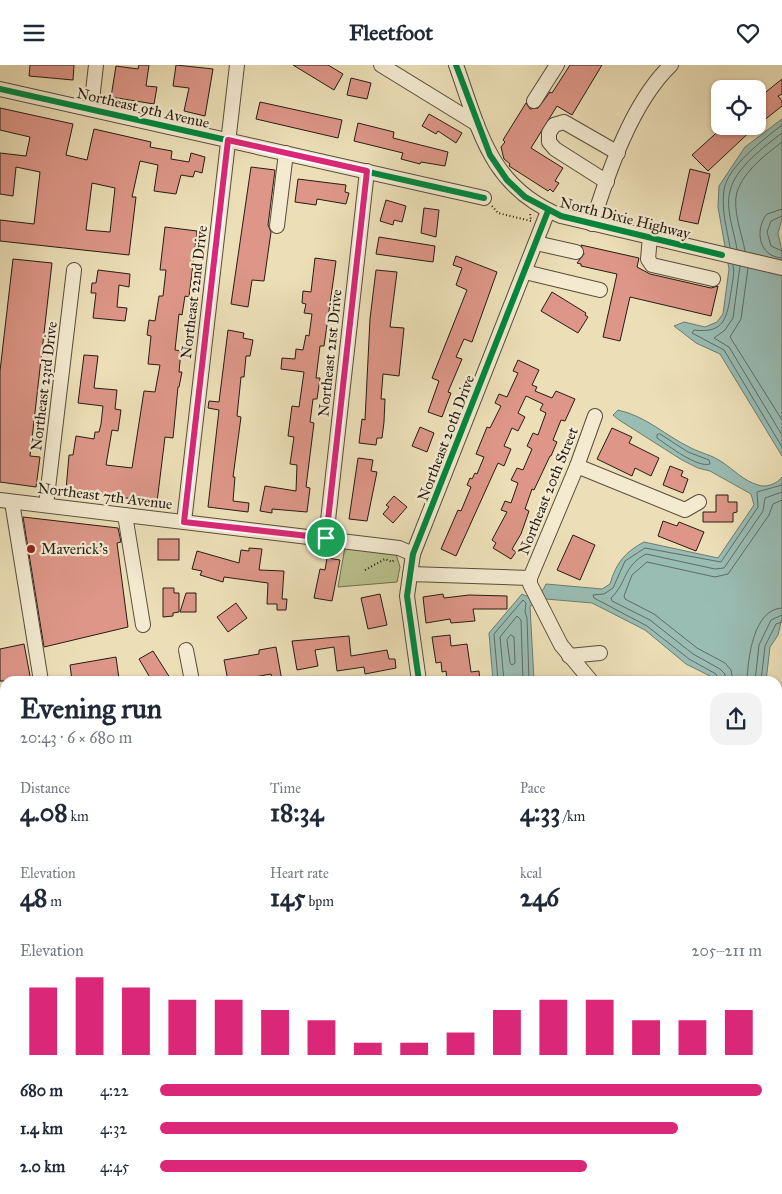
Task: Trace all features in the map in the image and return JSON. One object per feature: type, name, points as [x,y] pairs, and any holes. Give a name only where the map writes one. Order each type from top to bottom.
[{"type":"street","points":[[91,109],[96,65]]},
{"type":"street","name":"Northeast 22nd Drive","points":[[184,522],[237,65]]},
{"type":"street","points":[[381,65],[477,124]]},
{"type":"street","name":"North Dixie Highway","points":[[456,65],[490,155],[507,180],[525,197],[548,211],[592,224],[782,268]]},
{"type":"street","points":[[534,101],[557,65]]},
{"type":"street","points":[[592,224],[618,153],[645,95],[671,65]]},
{"type":"street","name":"Northeast 9th Avenue","points":[[0,89],[484,198]]},
{"type":"street","points":[[607,182],[556,149],[549,142],[549,133],[554,125],[564,121],[618,153]]},
{"type":"street","points":[[277,226],[286,153]]},
{"type":"street","name":"Northeast 21st Drive","points":[[326,538],[367,171]]},
{"type":"street","name":"Northeast 20th Drive","points":[[418,676],[407,596],[413,554],[548,211]]},
{"type":"street","points":[[650,237],[648,259],[652,265],[713,279]]},
{"type":"street","points":[[536,243],[576,252]]},
{"type":"street","name":"Northeast 23rd Drive","points":[[46,505],[74,270]]},
{"type":"street","points":[[525,272],[600,290]]},
{"type":"street","name":"Northeast 20th Street","points":[[530,578],[577,466],[595,416]]},
{"type":"street","points":[[577,466],[685,510],[699,502]]},
{"type":"street","points":[[6,501],[31,618],[40,676]]},
{"type":"street","name":"Northeast 7th Avenue","points":[[6,501],[326,538],[400,548],[413,554]]},
{"type":"street","points":[[125,515],[143,625]]},
{"type":"street","points":[[410,574],[530,578],[530,585],[550,625],[570,656],[588,676]]},
{"type":"street","points":[[186,649],[191,676]]},
{"type":"street","points":[[570,656],[600,653]]},
{"type":"path","points":[[484,198],[498,213],[531,221],[529,211]]},
{"type":"path","points":[[365,569],[385,559],[392,562],[397,558],[400,548]]},
{"type":"green space","points":[[345,547],[396,554],[400,567],[397,582],[338,587]]},
{"type":"water","points":[[782,119],[782,219],[778,233],[782,251],[782,456],[720,354],[696,343],[674,326],[684,322],[705,327],[717,322],[723,314],[729,269],[718,207],[719,186],[745,147],[761,135],[766,135],[766,131]]},
{"type":"water","points":[[618,410],[638,417],[695,450],[718,460],[744,478],[761,486],[771,485],[782,477],[782,618],[778,635],[770,647],[767,676],[710,676],[686,664],[645,630],[592,603],[546,599],[530,606],[534,676],[493,676],[489,633],[522,594],[526,596],[543,590],[546,584],[602,589],[610,584],[618,564],[626,554],[644,542],[718,558],[754,505],[751,494],[710,471],[698,468],[682,460],[613,415]]},
{"type":"building","points":[[30,65],[74,65],[73,80],[29,76]]},
{"type":"building","points":[[139,65],[149,65],[146,86],[157,87],[154,104],[111,97],[116,66],[138,69]]},
{"type":"building","points":[[176,65],[213,69],[205,116],[184,111],[189,88],[173,86]]},
{"type":"building","points":[[293,65],[328,65],[343,74],[334,90]]},
{"type":"building","points":[[570,65],[602,65],[572,115],[557,106],[531,148],[563,168],[555,181],[559,183],[553,192],[550,189],[548,191],[509,166],[510,164],[504,159],[501,147],[505,142],[503,140],[526,103],[530,109],[538,108],[550,92],[552,93]]},
{"type":"building","points":[[351,78],[371,83],[367,99],[347,95]]},
{"type":"building","points":[[782,79],[782,94],[778,96],[782,101],[782,106],[766,119],[766,92]]},
{"type":"building","points":[[260,102],[342,120],[338,138],[256,119]]},
{"type":"building","points":[[0,108],[73,124],[66,155],[87,160],[94,129],[151,142],[150,147],[172,151],[171,159],[189,162],[191,153],[205,157],[202,173],[195,171],[193,177],[181,175],[176,194],[154,191],[158,165],[140,161],[132,197],[136,197],[129,255],[0,241],[0,220],[34,224],[40,172],[16,167],[13,196],[0,194],[0,153],[26,156],[30,137],[0,130]],"holes":[[[92,183],[115,188],[110,232],[86,230]]]},
{"type":"building","points":[[429,114],[462,133],[456,143],[438,131],[436,134],[422,126]]},
{"type":"building","points":[[358,123],[394,132],[393,138],[448,152],[445,166],[421,162],[420,164],[401,159],[403,153],[354,141]]},
{"type":"building","points":[[714,135],[746,135],[708,171],[692,155]]},
{"type":"building","points":[[251,167],[275,170],[268,225],[271,232],[264,281],[252,280],[248,307],[231,304]]},
{"type":"building","points":[[690,169],[710,174],[698,224],[679,220]]},
{"type":"building","points":[[298,179],[346,185],[345,192],[349,193],[346,204],[317,199],[316,205],[295,202]]},
{"type":"building","points":[[386,200],[406,206],[402,222],[394,220],[393,225],[380,221]]},
{"type":"building","points":[[424,208],[439,210],[436,237],[421,233]]},
{"type":"building","points":[[165,227],[197,231],[189,297],[185,296],[182,315],[179,314],[175,350],[181,351],[179,372],[182,372],[178,387],[173,438],[165,437],[157,502],[66,490],[69,455],[73,455],[76,436],[94,439],[95,432],[99,432],[101,424],[103,406],[78,403],[84,355],[98,356],[94,388],[117,390],[115,409],[121,410],[118,431],[112,430],[106,465],[132,468],[144,391],[155,392],[160,365],[148,364],[151,336],[147,335],[149,320],[155,321],[159,296],[163,296],[166,270],[160,270]]},
{"type":"building","points":[[379,237],[435,246],[433,262],[376,254]]},
{"type":"building","points":[[581,245],[639,258],[637,267],[650,274],[711,288],[718,286],[711,316],[630,297],[620,341],[603,337],[617,274],[581,266],[581,264],[577,263],[584,254]]},
{"type":"building","points":[[456,256],[497,272],[472,342],[464,339],[456,357],[462,359],[448,392],[451,393],[442,417],[428,412],[439,381],[432,378],[467,290],[456,285],[462,268],[453,265]]},
{"type":"building","points":[[315,258],[336,261],[324,346],[320,346],[316,378],[320,378],[317,399],[313,399],[310,422],[314,423],[306,487],[310,488],[307,512],[272,509],[272,513],[260,511],[265,486],[296,491],[297,465],[290,464],[294,437],[288,436],[292,406],[299,407],[304,372],[281,369],[282,358],[295,359],[296,349],[303,350],[306,335],[309,336],[312,314],[304,313],[306,304],[302,303],[303,291],[311,292]]},
{"type":"building","points":[[13,259],[52,263],[30,456],[40,457],[36,487],[0,482],[0,371]]},
{"type":"building","points":[[98,270],[130,274],[129,287],[119,285],[117,307],[127,308],[125,321],[93,318],[96,293],[91,293],[92,283],[96,283]]},
{"type":"building","points":[[376,270],[397,272],[390,327],[404,328],[399,376],[383,374],[381,399],[385,399],[384,422],[382,438],[377,438],[376,445],[359,443],[362,419],[365,420],[370,319]]},
{"type":"building","points":[[552,292],[586,313],[585,315],[588,317],[578,333],[541,311]]},
{"type":"building","points":[[228,330],[244,333],[243,338],[253,340],[250,356],[246,356],[244,377],[241,377],[237,416],[241,417],[233,477],[235,477],[233,501],[249,503],[248,512],[208,507],[219,410],[208,408],[209,401],[219,402]]},
{"type":"building","points":[[518,360],[539,370],[532,385],[537,387],[535,391],[552,398],[556,391],[575,399],[565,421],[561,420],[553,440],[557,442],[534,490],[532,489],[525,509],[529,511],[521,534],[512,549],[516,552],[511,559],[493,548],[496,543],[492,540],[507,512],[501,510],[505,501],[511,503],[518,483],[511,480],[517,468],[523,470],[532,449],[527,446],[533,433],[538,435],[546,413],[540,410],[543,404],[526,396],[518,413],[525,417],[518,431],[512,428],[504,446],[511,449],[504,466],[498,463],[456,556],[441,549],[458,510],[461,511],[471,487],[467,485],[470,478],[472,479],[475,473],[477,474],[484,457],[476,454],[487,427],[490,428],[501,406],[495,403],[499,394],[507,397],[518,373],[513,371]]},
{"type":"building","points":[[420,427],[434,433],[427,452],[412,446]]},
{"type":"building","points":[[612,428],[632,437],[629,443],[659,458],[651,476],[635,468],[632,476],[597,459]]},
{"type":"building","points":[[358,458],[373,460],[371,471],[377,472],[367,521],[349,519]]},
{"type":"building","points":[[670,466],[683,471],[681,476],[688,479],[683,493],[663,485]]},
{"type":"building","points":[[716,495],[728,495],[728,502],[737,502],[737,512],[733,513],[733,522],[703,522],[703,512],[716,512]]},
{"type":"building","points":[[394,496],[407,507],[393,523],[383,514],[389,507],[386,505]]},
{"type":"building","points":[[23,517],[118,528],[121,542],[117,543],[128,627],[44,647]]},
{"type":"building","points":[[663,521],[677,526],[679,522],[704,532],[696,551],[658,536]]},
{"type":"building","points":[[573,535],[595,545],[580,580],[557,570]]},
{"type":"building","points":[[158,539],[179,539],[179,560],[158,560]]},
{"type":"building","points":[[249,548],[262,549],[259,570],[284,571],[282,599],[287,599],[286,610],[277,610],[277,604],[267,604],[268,583],[224,577],[223,582],[200,575],[202,571],[192,569],[197,551],[239,563],[241,550],[249,551]]},
{"type":"building","points":[[327,558],[340,560],[332,601],[314,598],[320,569],[325,570]]},
{"type":"building","points":[[163,588],[174,588],[174,593],[179,593],[179,612],[173,613],[173,616],[163,617]]},
{"type":"building","points":[[186,593],[196,593],[196,612],[180,612]]},
{"type":"building","points":[[380,594],[387,625],[368,629],[361,598]]},
{"type":"building","points":[[443,594],[444,598],[469,595],[507,596],[507,609],[473,609],[475,621],[451,623],[450,619],[426,623],[423,597]]},
{"type":"building","points":[[236,603],[247,618],[228,632],[217,617]]},
{"type":"building","points":[[450,635],[451,646],[467,644],[471,672],[479,671],[480,676],[446,676],[446,671],[442,672],[441,662],[436,663],[432,637]]},
{"type":"building","points":[[349,636],[351,656],[387,650],[389,659],[395,659],[396,668],[365,674],[364,667],[337,671],[334,647],[315,650],[318,666],[297,670],[292,641]]},
{"type":"building","points":[[24,644],[30,676],[0,676],[0,649]]},
{"type":"building","points":[[276,647],[281,676],[272,676],[271,674],[227,676],[224,660],[259,654],[259,650]]},
{"type":"building","points":[[153,651],[169,676],[149,676],[139,659]]},
{"type":"building","points":[[116,657],[119,676],[71,676],[70,665]]},
{"type":"cycle path","points":[[456,65],[490,155],[507,180],[525,197],[561,216],[722,255]]},
{"type":"cycle path","points":[[0,89],[484,198]]},
{"type":"cycle path","points":[[418,676],[407,596],[413,554],[548,211]]},
{"type":"place","name":"Maverick's","points":[[31,549]]},
{"type":"route","points":[[228,140],[367,171],[326,538],[184,522],[228,140]]}]
